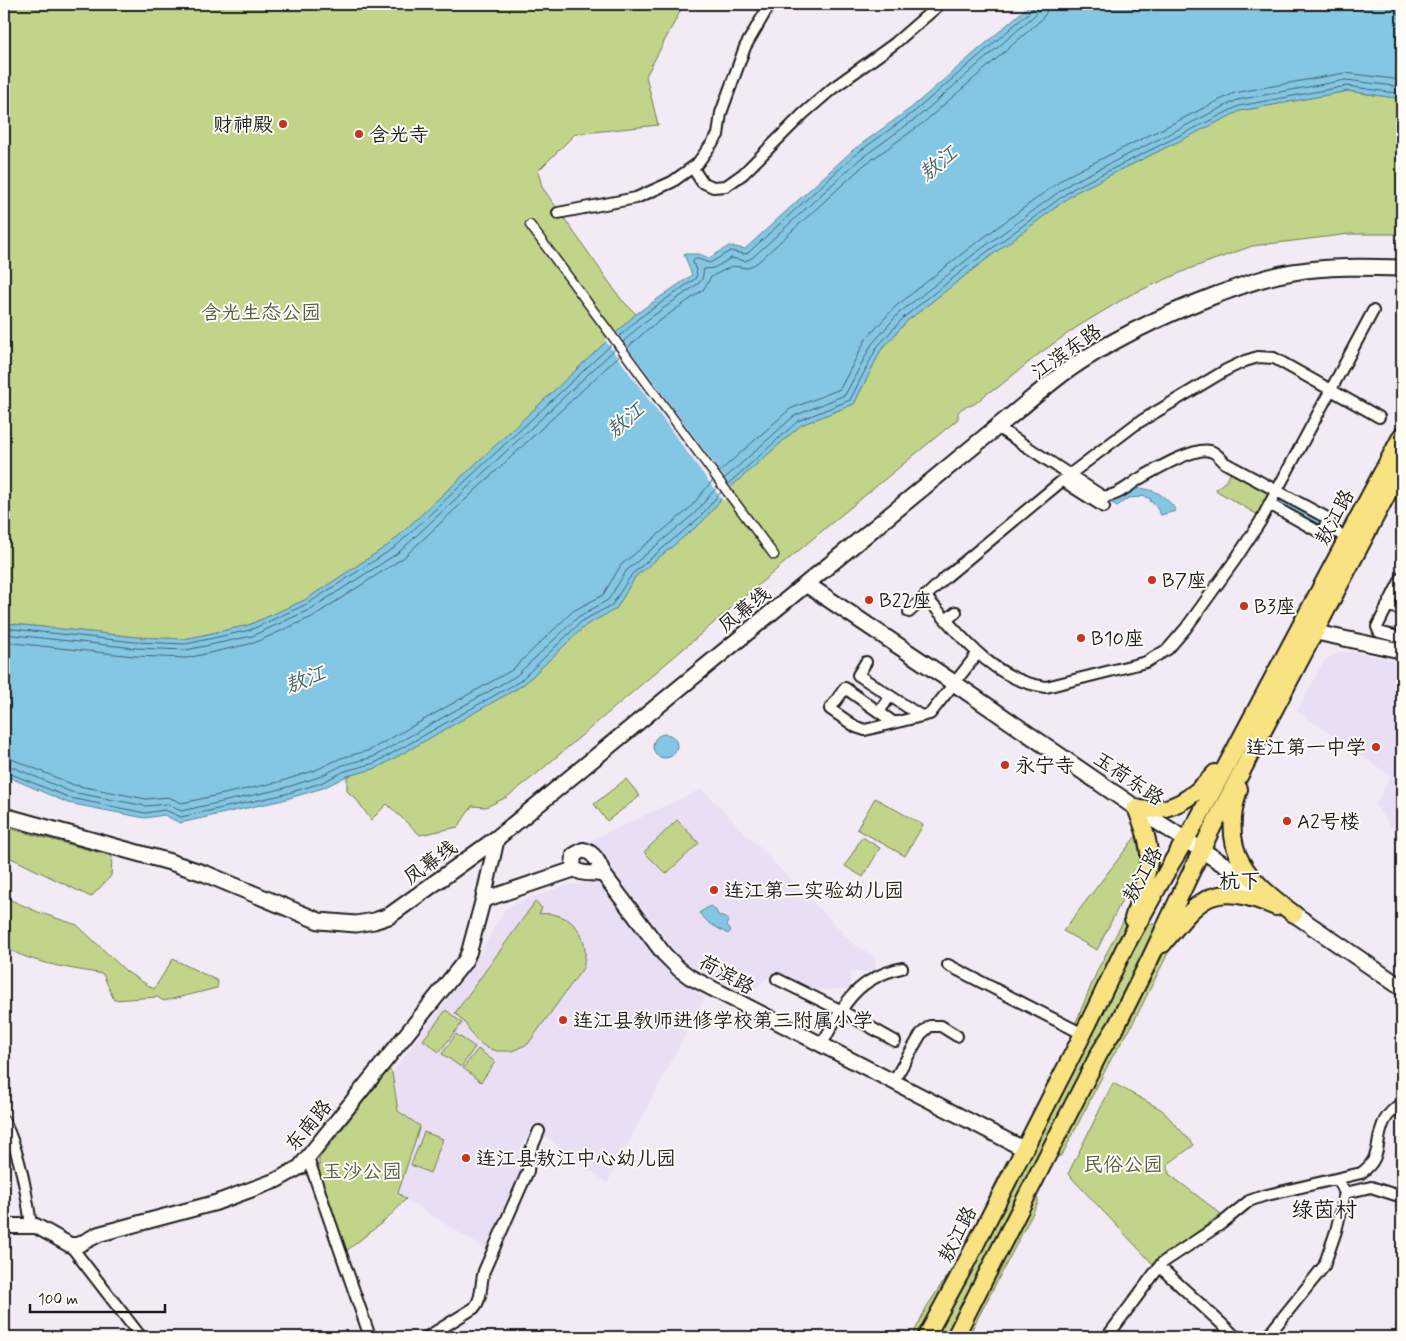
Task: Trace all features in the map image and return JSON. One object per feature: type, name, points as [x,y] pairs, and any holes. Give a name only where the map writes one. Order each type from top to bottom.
[{"type":"main road","name":"江滨东路","points":[[806,584],[1065,372],[1136,329],[1175,310],[1239,287],[1292,272],[1362,267],[1402,268]]},
{"type":"main road","name":"敖江路","points":[[926,1337],[965,1265],[1083,1034],[1125,947],[1186,839],[1402,435]]},
{"type":"main road","name":"敖江路","points":[[955,1337],[1100,1052],[1117,1025],[1212,828],[1402,466]]},
{"type":"main road","name":"玉荷东路","points":[[806,584],[1136,808],[1202,850],[1239,869]]},
{"type":"main road","name":"凤幕线","points":[[4,816],[206,874],[319,921],[356,924],[374,921],[389,916],[497,838],[806,584]]},
{"type":"main road","points":[[1136,808],[1154,811],[1168,808],[1189,798],[1202,788],[1235,748]]},
{"type":"main road","points":[[1250,755],[1231,822],[1239,869],[1294,914],[1402,988]]},
{"type":"main road","points":[[1125,947],[1149,863],[1144,826],[1136,808]]},
{"type":"main road","points":[[1149,961],[1189,912],[1211,896],[1218,894],[1257,899],[1294,914]]},
{"type":"main road","points":[[1143,914],[1156,908],[1162,912],[1165,919],[1163,928]]},
{"type":"street","points":[[558,213],[636,198],[672,182],[697,164],[718,135],[721,113],[745,48],[770,4]]},
{"type":"street","points":[[696,173],[702,182],[713,186],[726,186],[743,174],[803,114],[833,88],[894,44],[940,4]]},
{"type":"street","points":[[530,225],[774,554]]},
{"type":"street","points":[[925,596],[978,654],[1017,680],[1030,685],[1046,687],[1146,662],[1168,649],[1186,628],[1248,542],[1373,311]]},
{"type":"street","points":[[909,612],[925,596],[1136,424],[1244,361],[1258,357],[1274,358],[1379,417]]},
{"type":"street","points":[[997,427],[1066,480],[1104,501],[1182,456],[1195,451],[1210,450],[1225,463],[1329,519],[1327,527],[1321,533],[1270,504]]},
{"type":"street","points":[[1047,501],[1066,480]]},
{"type":"street","points":[[1327,527],[1347,538]]},
{"type":"street","points":[[1402,577],[1377,627],[1379,632],[1402,638]]},
{"type":"street","points":[[1387,606],[1402,608]]},
{"type":"street","points":[[946,620],[956,612]]},
{"type":"street","points":[[1314,632],[1402,651]]},
{"type":"street","points":[[893,722],[845,688],[830,709],[856,727],[865,730],[930,714],[978,654]]},
{"type":"street","points":[[866,662],[858,675],[921,716]]},
{"type":"street","points":[[879,712],[890,696]]},
{"type":"street","name":"东南路","points":[[70,1245],[82,1243],[99,1234],[215,1203],[277,1180],[300,1168],[462,965],[469,952],[484,900],[497,838]]},
{"type":"street","name":"荷滨路","points":[[574,869],[572,862],[574,855],[580,851],[587,851],[593,855],[601,866],[604,875],[664,954],[684,974],[1024,1149]]},
{"type":"street","points":[[484,900],[574,869],[581,873],[594,872],[604,875]]},
{"type":"street","points":[[948,964],[1083,1034]]},
{"type":"street","points":[[821,1046],[840,1010],[862,985],[875,977],[902,968]]},
{"type":"street","points":[[777,979],[840,1010],[895,1041]]},
{"type":"street","points":[[893,1082],[921,1034],[930,1026],[941,1026],[956,1036]]},
{"type":"street","points":[[1106,1337],[1162,1264],[1221,1224],[1250,1201],[1263,1196],[1361,1173],[1367,1168],[1378,1151],[1381,1128],[1386,1118],[1402,1103]]},
{"type":"street","points":[[4,1121],[24,1178],[31,1225]]},
{"type":"street","points":[[426,1337],[474,1308],[479,1301],[484,1272],[528,1171],[530,1152],[539,1131]]},
{"type":"street","points":[[308,1158],[370,1337]]},
{"type":"street","points":[[1266,1337],[1324,1266],[1336,1231],[1345,1194],[1338,1179]]},
{"type":"street","points":[[1345,1194],[1371,1187],[1402,1197]]},
{"type":"street","points":[[4,1226],[31,1225],[70,1245],[141,1337]]},
{"type":"street","points":[[1160,1267],[1236,1337]]},
{"type":"shaded area","name":"连江第一中学","points":[[1341,652],[1353,652],[1402,662],[1402,841],[1375,805],[1391,776],[1297,711],[1323,663],[1328,658]]},
{"type":"shaded area","name":"连江第二实验幼儿园","points":[[702,789],[855,945],[875,957],[875,970],[850,972],[850,989],[813,990],[770,976],[763,981],[748,999],[694,968],[681,958],[589,841]]},
{"type":"shaded area","name":"连江县教师进修学校第三附属小学","points":[[598,881],[664,967],[677,980],[705,998],[607,1183],[533,1127],[520,1149],[526,1166],[488,1251],[398,1194],[420,1126],[398,1111],[392,1073],[472,967],[505,909],[515,903],[567,885]]},
{"type":"green space","name":"含光生态公园","points":[[4,4],[684,4],[646,76],[658,125],[575,134],[538,171],[542,187],[621,299],[636,314],[390,544],[305,600],[249,625],[185,639],[136,637],[4,623]]},
{"type":"green space","points":[[1348,91],[1402,99],[1402,234],[1350,234],[1252,246],[1189,269],[1130,295],[1077,327],[1040,353],[996,389],[972,405],[960,410],[958,412],[958,419],[817,535],[534,776],[507,797],[486,807],[472,806],[458,827],[420,835],[387,804],[371,820],[357,800],[347,791],[347,776],[377,768],[523,685],[586,625],[616,609],[635,577],[702,522],[733,485],[801,425],[854,404],[881,350],[907,321],[1076,192],[1240,111]]},
{"type":"green space","points":[[1232,470],[1271,491],[1258,515],[1217,491],[1216,489],[1227,480]]},
{"type":"green space","points":[[626,779],[640,796],[607,821],[594,804]]},
{"type":"green space","points":[[875,798],[923,825],[905,856],[857,829]]},
{"type":"green space","points":[[677,820],[699,843],[666,874],[644,852]]},
{"type":"green space","points":[[4,827],[112,856],[111,876],[91,897],[7,856],[4,866]]},
{"type":"green space","points":[[1136,836],[1141,862],[1097,950],[1063,931]]},
{"type":"green space","points":[[862,837],[880,848],[863,877],[845,866]]},
{"type":"green space","points":[[4,897],[38,912],[77,925],[127,972],[154,989],[173,959],[218,981],[217,988],[164,1001],[157,997],[114,1000],[103,974],[28,958],[4,947]]},
{"type":"green space","points":[[535,902],[542,908],[539,914],[561,916],[577,928],[585,946],[583,968],[528,1044],[512,1051],[497,1051],[487,1048],[475,1039],[465,1023],[455,1013]]},
{"type":"green space","points":[[1126,916],[1130,917],[1107,962],[1081,1023],[1078,1024],[1076,1022],[1098,969]]},
{"type":"green space","points":[[1147,924],[1154,924],[1154,931],[947,1337],[936,1337]]},
{"type":"green space","points":[[1171,939],[1174,941],[1130,1029],[1111,1059],[1062,1155],[1056,1156],[1107,1054],[1123,1032]]},
{"type":"green space","points":[[446,1010],[462,1023],[439,1052],[423,1040]]},
{"type":"green space","points":[[456,1034],[475,1047],[461,1067],[442,1054]]},
{"type":"green space","points":[[478,1049],[495,1062],[481,1082],[463,1068]]},
{"type":"green space","name":"玉沙公园","points":[[389,1069],[392,1073],[398,1111],[420,1126],[398,1193],[406,1199],[388,1218],[345,1252],[319,1174],[319,1159]]},
{"type":"green space","name":"民俗公园","points":[[1113,1083],[1162,1110],[1194,1145],[1168,1164],[1169,1174],[1221,1214],[1154,1265],[1068,1174]]},
{"type":"green space","points":[[424,1132],[443,1139],[430,1173],[411,1165]]},
{"type":"green space","points":[[1009,1158],[1010,1160],[941,1295],[917,1337],[912,1337],[926,1308],[957,1261]]},
{"type":"green space","points":[[1036,1197],[1038,1203],[968,1337],[961,1337],[1033,1199]]},
{"type":"water","name":"敖江","points":[[1031,4],[1402,4],[1402,99],[1348,91],[1240,111],[1076,192],[907,321],[881,350],[854,404],[801,425],[733,485],[702,522],[635,577],[616,609],[586,625],[523,685],[377,768],[347,776],[323,788],[283,800],[180,823],[164,815],[145,818],[68,803],[4,775],[4,623],[136,637],[185,639],[249,625],[305,600],[390,544],[636,314],[692,275],[684,254],[699,254],[709,258],[729,246],[745,249],[853,150],[911,108]]},
{"type":"water","points":[[1137,488],[1160,494],[1169,501],[1176,511],[1161,515],[1150,501],[1151,499],[1142,496],[1128,498],[1117,506],[1110,502],[1130,489]]},
{"type":"water","points":[[1281,497],[1321,520],[1318,527],[1278,504]]},
{"type":"water","points":[[660,734],[670,734],[677,741],[677,751],[670,758],[660,758],[653,751],[653,741]]},
{"type":"water","points":[[710,906],[715,909],[719,916],[728,920],[727,925],[731,930],[728,934],[709,923],[699,913]]},
{"type":"pier","points":[[615,330],[733,489],[723,501],[605,340]]},
{"type":"place","name":"财神殿","points":[[283,124]]},
{"type":"place","name":"含光寺","points":[[359,134]]},
{"type":"place","name":"B7座","points":[[1152,580]]},
{"type":"place","name":"B22座","points":[[869,600]]},
{"type":"place","name":"B3座","points":[[1244,606]]},
{"type":"place","name":"B10座","points":[[1081,638]]},
{"type":"place","name":"连江第一中学","points":[[1376,747]]},
{"type":"place","name":"永宁寺","points":[[1005,765]]},
{"type":"place","name":"A2号楼","points":[[1287,821]]},
{"type":"place","name":"连江第二实验幼儿园","points":[[714,890]]},
{"type":"place","name":"连江县教师进修学校第三附属小学","points":[[563,1020]]},
{"type":"place","name":"连江县敖江中心幼儿园","points":[[466,1158]]},
{"type":"district","name":"杭下","points":[[1240,881]]},
{"type":"district","name":"绿茵村","points":[[1324,1209]]}]
